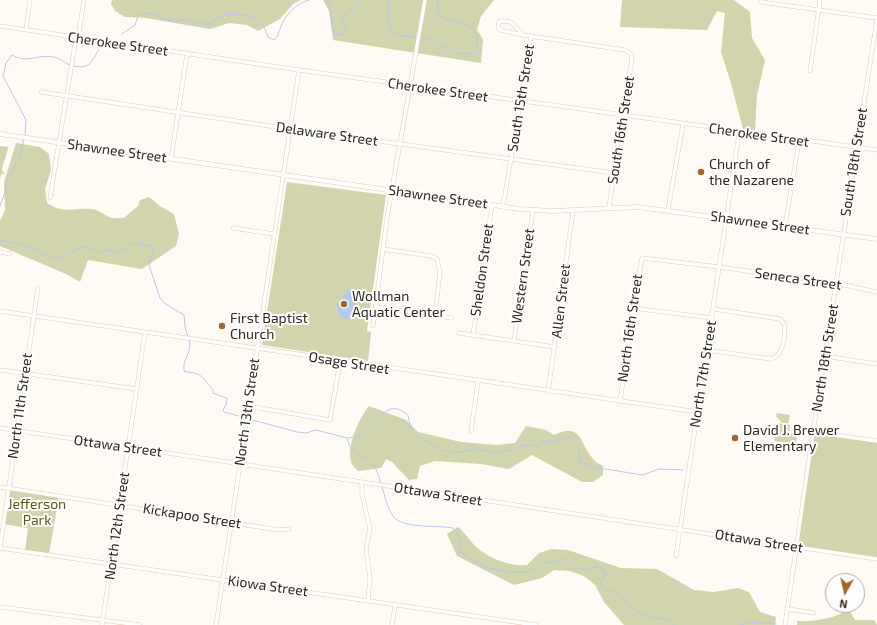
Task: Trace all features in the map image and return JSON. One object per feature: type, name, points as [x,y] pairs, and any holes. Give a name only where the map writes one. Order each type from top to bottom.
[{"type":"street","points":[[26,30],[30,0]]},
{"type":"street","points":[[50,198],[84,0]]},
{"type":"street","points":[[373,326],[383,249],[425,0]]},
{"type":"street","points":[[810,71],[820,0]]},
{"type":"street","points":[[761,1],[877,18]]},
{"type":"street","name":"South 18th Street","points":[[844,234],[877,18]]},
{"type":"street","points":[[523,35],[511,22],[499,22],[498,28],[500,30],[523,35],[531,36]]},
{"type":"street","name":"Cherokee Street","points":[[0,26],[739,133],[877,150]]},
{"type":"street","name":"South 16th Street","points":[[531,36],[625,50],[631,54],[632,60],[622,116],[609,208]]},
{"type":"street","name":"South 15th Street","points":[[503,207],[531,36]]},
{"type":"street","points":[[171,159],[187,54]]},
{"type":"street","name":"North 13th Street","points":[[216,625],[246,427],[256,348],[299,70]]},
{"type":"street","name":"Delaware Street","points":[[41,92],[178,111],[290,129],[614,173]]},
{"type":"street","points":[[668,210],[683,124]]},
{"type":"street","name":"North 17th Street","points":[[676,556],[739,133]]},
{"type":"street","name":"Shawnee Street","points":[[0,134],[503,207],[533,210],[573,211],[638,207],[877,239]]},
{"type":"street","points":[[785,226],[799,141]]},
{"type":"street","name":"Sheldon Street","points":[[473,335],[492,205]]},
{"type":"street","name":"Western Street","points":[[514,341],[533,210]]},
{"type":"street","name":"Allen Street","points":[[548,392],[573,211]]},
{"type":"street","points":[[233,228],[274,234]]},
{"type":"street","name":"North 18th Street","points":[[786,625],[813,432],[844,234]]},
{"type":"street","points":[[383,249],[432,256],[437,259],[440,272],[435,315]]},
{"type":"street","points":[[0,252],[10,254]]},
{"type":"street","name":"North 16th Street","points":[[620,402],[640,261],[642,258],[646,258]]},
{"type":"street","name":"Seneca Street","points":[[646,258],[836,284],[877,292]]},
{"type":"street","name":"North 11th Street","points":[[0,548],[38,288]]},
{"type":"street","points":[[375,307],[452,318]]},
{"type":"street","points":[[633,308],[712,318]]},
{"type":"street","points":[[707,350],[770,359],[780,354],[782,345],[785,325],[780,319],[714,309]]},
{"type":"street","name":"Osage Street","points":[[0,311],[478,382],[698,412]]},
{"type":"street","name":"North 12th Street","points":[[102,625],[145,332]]},
{"type":"street","points":[[459,333],[555,347]]},
{"type":"street","points":[[825,356],[877,364]]},
{"type":"street","points":[[248,406],[330,420],[340,362]]},
{"type":"street","points":[[0,370],[137,389]]},
{"type":"street","points":[[471,431],[478,382]]},
{"type":"street","name":"Ottawa Street","points":[[0,428],[362,483],[877,558]]},
{"type":"street","points":[[813,432],[877,441]]},
{"type":"street","points":[[362,483],[362,494],[370,529],[366,552],[370,578],[368,600]]},
{"type":"street","name":"Kickapoo Street","points":[[0,487],[279,530],[289,529]]},
{"type":"street","name":"Kiowa Street","points":[[0,548],[112,562],[222,580],[536,625]]},
{"type":"street","points":[[392,625],[395,605]]},
{"type":"street","points":[[0,607],[140,625]]},
{"type":"street","points":[[788,609],[814,613]]},
{"type":"street","points":[[497,619],[497,625]]},
{"type":"green space","points":[[112,0],[301,0],[293,4],[280,19],[258,31],[247,25],[229,23],[210,29],[146,18],[125,17],[115,11],[111,4]]},
{"type":"green space","points":[[323,0],[494,0],[481,16],[477,30],[483,39],[481,63],[333,40],[329,11]]},
{"type":"green space","points":[[622,0],[734,0],[750,12],[752,38],[765,60],[757,95],[755,130],[743,129],[721,52],[725,13],[717,11],[707,30],[620,27]]},
{"type":"green space","points":[[16,143],[40,147],[49,154],[51,170],[45,189],[47,203],[53,207],[64,210],[92,209],[111,218],[124,218],[138,206],[140,200],[149,197],[160,206],[174,214],[179,234],[176,246],[142,269],[88,260],[80,282],[66,274],[0,246],[0,221],[5,210],[4,182]]},
{"type":"green space","points":[[0,146],[8,147],[2,170],[5,174],[1,174],[0,181]]},
{"type":"green space","points":[[287,182],[386,195],[367,331],[371,332],[368,361],[262,345]]},
{"type":"green space","points":[[369,406],[406,420],[418,432],[461,442],[497,445],[515,443],[526,426],[546,430],[554,435],[563,431],[570,431],[579,436],[593,459],[603,466],[603,475],[593,482],[582,482],[532,455],[509,469],[481,464],[435,461],[420,466],[417,479],[409,480],[392,462],[386,459],[381,468],[358,471],[352,464],[350,450],[357,425]]},
{"type":"green space","points":[[777,413],[790,415],[788,424],[782,423],[776,416]]},
{"type":"green space","points":[[777,423],[790,425],[789,433],[797,434],[796,449],[790,448],[788,443],[774,441]]},
{"type":"green space","points":[[813,432],[877,441],[877,559],[797,547]]},
{"type":"green space","name":"Jefferson Park","points":[[8,489],[59,496],[49,554],[25,551],[28,528],[3,524]]},
{"type":"green space","points":[[458,527],[480,550],[493,558],[514,565],[527,565],[539,553],[552,549],[568,550],[621,568],[657,569],[694,590],[714,592],[738,588],[749,592],[760,612],[776,617],[775,625],[624,625],[604,602],[595,585],[584,576],[570,571],[554,570],[542,578],[514,585],[457,556],[447,534]]},
{"type":"green space","points":[[842,613],[851,613],[855,620],[874,620],[877,625],[797,625],[797,621],[824,619]]},
{"type":"water","name":"Wollman Aquatic Center","points":[[347,289],[354,290],[353,296],[356,296],[355,305],[351,305],[356,306],[355,310],[351,311],[349,320],[343,318],[338,313],[342,311],[338,312],[337,303],[345,304],[342,303],[343,294],[346,295]]},
{"type":"waterway","points":[[122,34],[135,25],[138,16],[149,13],[174,21],[184,19],[205,24],[212,23],[221,16],[236,14],[248,16],[257,20],[264,26],[268,37],[274,40],[291,11],[299,4],[309,0]]},
{"type":"waterway","points":[[326,0],[331,12],[334,34],[343,35],[347,29],[342,21],[343,16],[354,9],[361,0]]},
{"type":"waterway","points":[[387,0],[389,2],[388,19],[390,30],[399,35],[416,37]]},
{"type":"waterway","points":[[420,37],[458,53],[471,54],[477,51],[476,33],[467,25],[440,16],[437,6],[438,0]]},
{"type":"waterway","points":[[73,66],[87,66],[92,61],[99,49]]},
{"type":"waterway","points":[[25,135],[26,120],[3,76],[6,63],[12,55],[23,59],[47,56],[55,57],[70,65]]},
{"type":"waterway","points":[[0,206],[5,192],[7,179],[19,159],[24,139]]},
{"type":"waterway","points":[[0,240],[24,246],[56,258],[84,247],[100,252],[107,250],[118,252],[132,243],[152,246],[153,251],[149,265],[160,298],[164,303],[184,315],[188,337]]},
{"type":"waterway","points":[[189,340],[190,348],[184,363],[184,371],[201,376],[213,390],[213,393],[227,398],[226,405],[223,410],[224,412],[246,418]]},
{"type":"waterway","points":[[348,438],[364,435],[366,431],[385,412],[397,409],[408,415],[411,430],[414,434],[443,451],[462,452],[474,449],[500,453],[525,445],[539,445],[541,441],[552,441],[568,437],[573,441],[579,451],[578,461],[592,467],[643,475],[659,469],[683,470]]},
{"type":"waterway","points":[[249,419],[297,432],[306,433],[316,430],[347,438],[351,448],[375,467],[381,484]]},
{"type":"waterway","points":[[382,487],[389,509],[397,520],[412,525],[453,528],[459,536],[460,552],[486,567],[511,572],[533,571],[539,565],[562,559],[581,569],[596,567],[604,569],[606,573],[601,583],[604,589],[621,595],[631,607],[641,614],[671,620],[674,625]]},
{"type":"waterway","points":[[741,625],[749,622],[776,624]]},
{"type":"place","name":"Church of the Nazarene","points":[[701,172]]},
{"type":"place","name":"Wollman Aquatic Center","points":[[344,304]]},
{"type":"place","name":"First Baptist Church","points":[[222,326]]},
{"type":"place","name":"David J. Brewer Elementary","points":[[735,438]]}]
